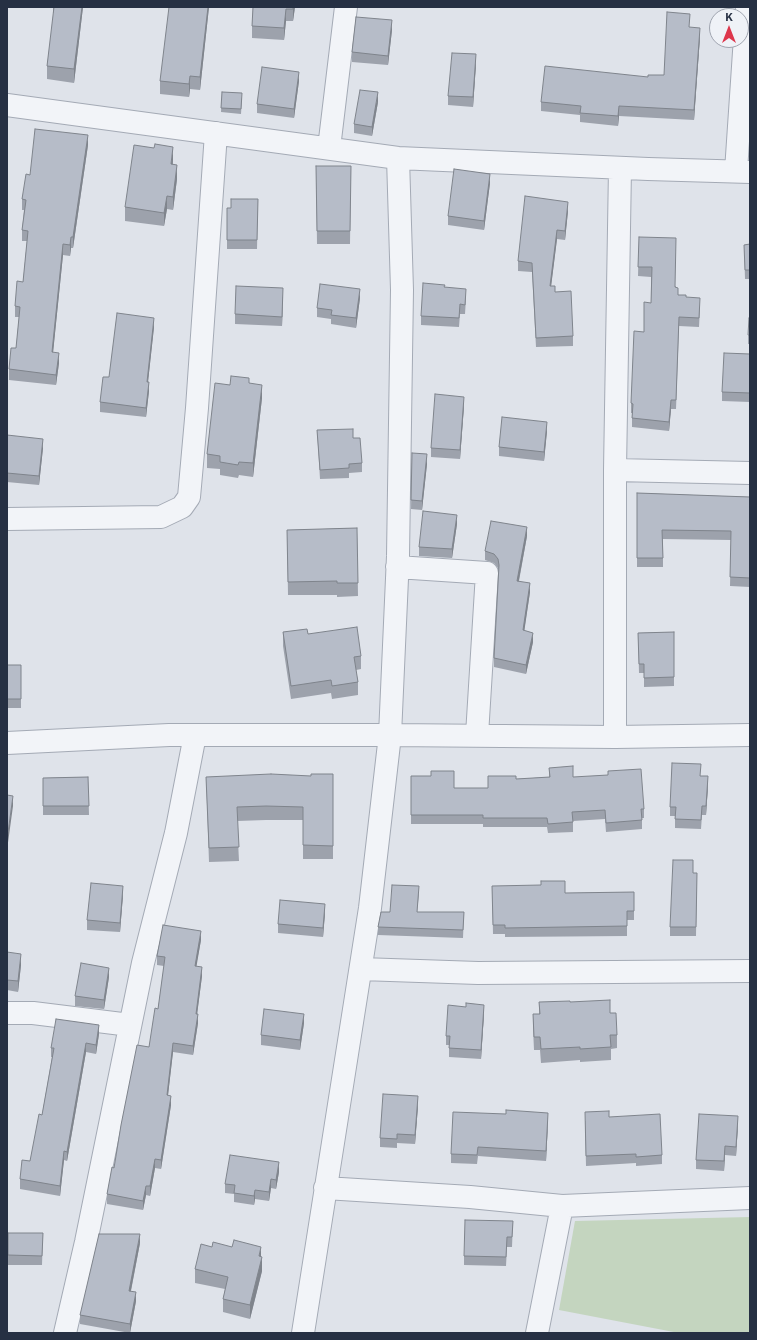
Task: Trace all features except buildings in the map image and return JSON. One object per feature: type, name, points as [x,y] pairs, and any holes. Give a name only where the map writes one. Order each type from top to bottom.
[{"type":"street","points":[[329,148],[346,7]]},
{"type":"street","points":[[7,105],[398,158],[743,172],[747,7]]},
{"type":"street","points":[[7,519],[161,517],[182,507],[189,497],[216,133]]},
{"type":"street","points":[[303,1333],[370,908],[390,735],[398,567],[402,290],[398,158]]},
{"type":"street","points":[[615,736],[615,470],[620,168]]},
{"type":"street","points":[[615,470],[750,473]]},
{"type":"street","points":[[398,567],[487,573],[477,736]]},
{"type":"street","points":[[7,743],[169,735],[750,735]]},
{"type":"street","points":[[65,1333],[86,1242],[143,963],[176,833],[195,735]]},
{"type":"street","points":[[361,969],[478,973],[750,971]]},
{"type":"street","points":[[7,1013],[33,1013],[130,1025]]},
{"type":"street","points":[[326,1188],[562,1206],[750,1198]]},
{"type":"street","points":[[537,1333],[562,1206]]},
{"type":"green space","points":[[750,1217],[750,1333],[679,1333],[559,1310],[575,1221]]}]
